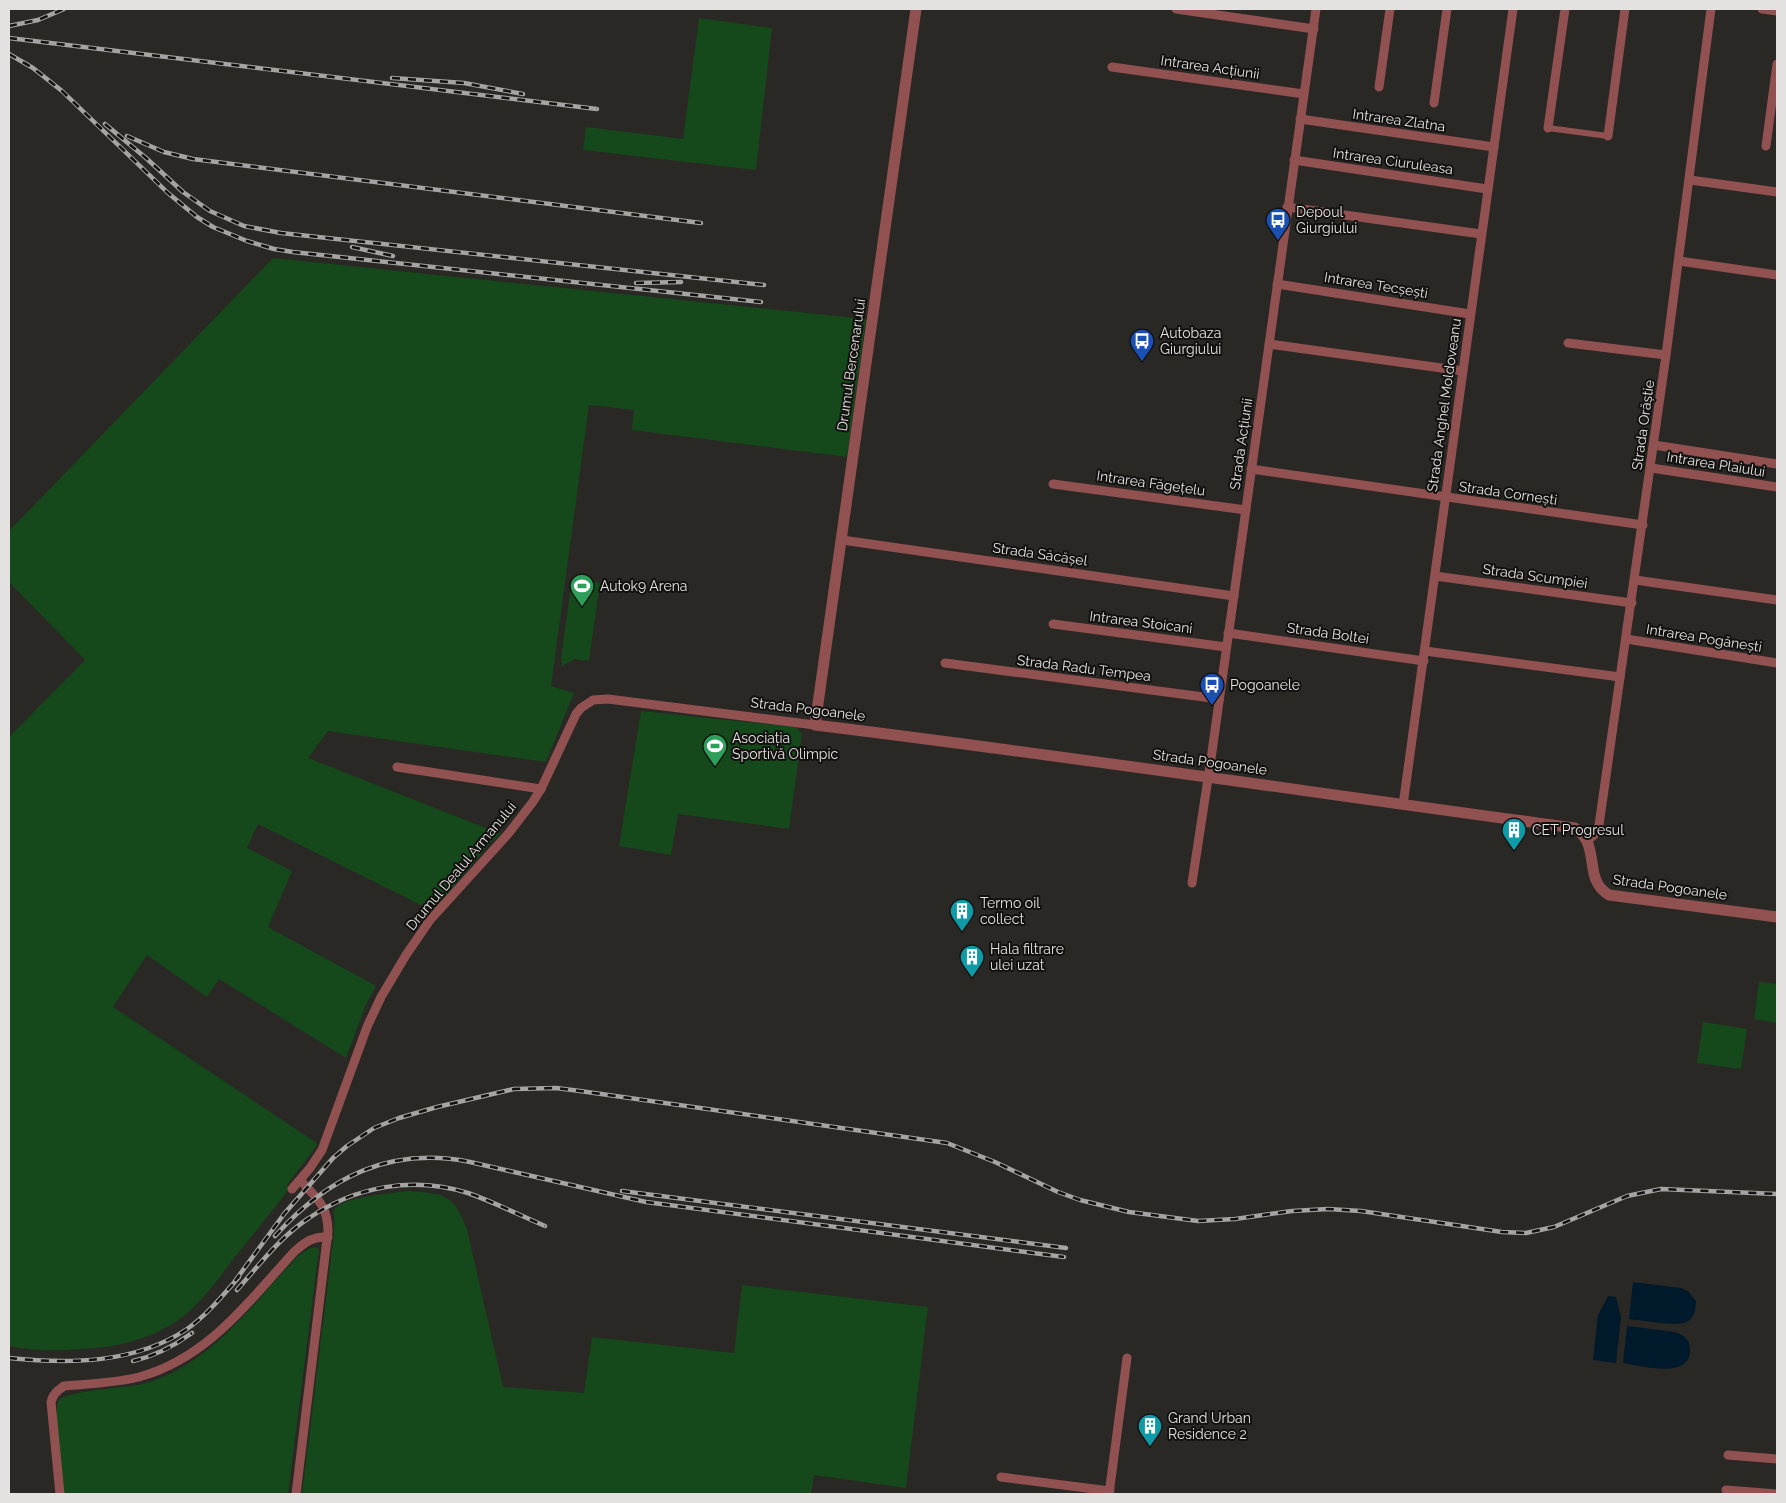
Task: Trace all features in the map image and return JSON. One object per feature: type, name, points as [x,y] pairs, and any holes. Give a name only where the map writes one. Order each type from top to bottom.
[{"type":"street","name":"Drumul Bercenarului","points":[[816,725],[916,9]]},
{"type":"street","points":[[1176,9],[1314,29]]},
{"type":"street","name":"Strada Acțiunii","points":[[1192,883],[1316,9]]},
{"type":"street","points":[[1379,87],[1390,9]]},
{"type":"street","points":[[1434,103],[1447,9]]},
{"type":"street","name":"Strada Anghel Moldoveanu","points":[[1403,805],[1487,189],[1514,9]]},
{"type":"street","points":[[1565,9],[1548,128],[1608,136],[1625,9]]},
{"type":"street","name":"Strada Orăștie","points":[[1588,840],[1594,835],[1599,825],[1643,525],[1712,9]]},
{"type":"street","points":[[1762,9],[1777,11]]},
{"type":"street","points":[[1766,146],[1777,64]]},
{"type":"street","name":"Intrarea Acțiunii","points":[[1112,67],[1304,94]]},
{"type":"street","name":"Intrarea Zlatna","points":[[1300,119],[1494,148]]},
{"type":"street","name":"Intrarea Ciuruleasa","points":[[1294,160],[1487,189]]},
{"type":"street","points":[[1690,180],[1777,192]]},
{"type":"street","points":[[1287,207],[1481,234]]},
{"type":"street","points":[[1679,261],[1777,275]]},
{"type":"street","name":"Intrarea Tecșești","points":[[1277,284],[1470,314]]},
{"type":"street","points":[[1568,343],[1666,355]]},
{"type":"street","points":[[1269,344],[1463,371]]},
{"type":"street","points":[[1654,445],[1777,464]]},
{"type":"street","name":"Intrarea Plaiului","points":[[1650,468],[1777,487]]},
{"type":"street","name":"Strada Cornești","points":[[1252,469],[1643,525]]},
{"type":"street","name":"Intrarea Făgețelu","points":[[1053,484],[1246,510]]},
{"type":"street","name":"Strada Săcășel","points":[[842,540],[1234,596]]},
{"type":"street","name":"Strada Scumpiei","points":[[1435,576],[1632,603]]},
{"type":"street","points":[[1635,580],[1777,600]]},
{"type":"street","name":"Intrarea Stoicani","points":[[1053,624],[1226,646]]},
{"type":"street","name":"Strada Boltei","points":[[1228,633],[1620,678]]},
{"type":"street","name":"Intrarea Pogănești","points":[[1626,639],[1777,663]]},
{"type":"street","name":"Strada Radu Tempea","points":[[945,663],[1219,699]]},
{"type":"street","name":"Strada Pogoanele","points":[[593,700],[608,699],[1208,776],[1575,828],[1583,833],[1588,840],[1597,885],[1609,895],[1777,917]]},
{"type":"street","name":"Drumul Dealul Armanului","points":[[292,1189],[322,1150],[367,1027],[381,997],[406,955],[436,913],[514,828],[541,789],[576,714],[593,700]]},
{"type":"street","points":[[397,767],[541,789]]},
{"type":"street","points":[[296,1494],[328,1237],[328,1218],[323,1205],[300,1180]]},
{"type":"street","points":[[60,1494],[51,1402],[57,1390],[64,1386],[117,1381],[140,1376],[164,1368],[188,1356],[208,1342],[228,1324],[304,1243],[313,1238],[328,1237]]},
{"type":"street","points":[[1001,1477],[1110,1493],[1126,1358]]},
{"type":"street","points":[[1728,1454],[1777,1459]]},
{"type":"street","points":[[1726,1490],[1777,1494]]},
{"type":"green space","points":[[699,18],[772,28],[756,170],[583,150],[586,127],[683,139]]},
{"type":"green space","points":[[273,258],[866,319],[847,457],[632,430],[634,410],[589,405],[551,686],[574,693],[546,762],[328,731],[308,758],[501,834],[490,843],[433,911],[258,824],[247,848],[292,871],[268,927],[376,986],[365,1007],[346,1058],[219,979],[207,997],[147,955],[113,1007],[318,1144],[287,1185],[289,1189],[212,1287],[195,1306],[176,1322],[145,1337],[103,1347],[45,1350],[9,1346],[9,737],[85,660],[9,582],[9,531]]},
{"type":"green space","name":"Autok9 Arena","points":[[572,579],[600,583],[589,661],[575,659],[562,666],[561,657]]},
{"type":"green space","name":"Asociația Sportivă Olimpic","points":[[641,711],[796,727],[802,734],[789,829],[678,814],[671,855],[619,846]]},
{"type":"green space","points":[[1759,982],[1777,984],[1777,1023],[1754,1019]]},
{"type":"green space","points":[[1703,1022],[1747,1029],[1741,1069],[1697,1063]]},
{"type":"green space","points":[[408,1191],[431,1193],[446,1198],[452,1202],[462,1217],[467,1229],[503,1387],[584,1393],[592,1337],[734,1353],[742,1285],[928,1307],[906,1488],[814,1475],[811,1494],[302,1494],[333,1242],[334,1211],[345,1202],[355,1199]]},
{"type":"green space","points":[[315,1247],[319,1249],[288,1494],[64,1494],[57,1430],[57,1407],[59,1400],[63,1397],[82,1392],[142,1384],[179,1369],[217,1342],[297,1257],[308,1249]]},
{"type":"water","points":[[1633,1282],[1681,1288],[1688,1291],[1696,1301],[1693,1315],[1681,1324],[1629,1319]]},
{"type":"water","points":[[1608,1296],[1616,1297],[1621,1317],[1616,1363],[1593,1360],[1598,1315]]},
{"type":"water","points":[[1627,1326],[1675,1332],[1681,1335],[1689,1343],[1688,1359],[1683,1365],[1664,1369],[1623,1363]]},
{"type":"railway","points":[[9,26],[38,20],[64,9]]},
{"type":"railway","points":[[9,38],[597,109]]},
{"type":"railway","points":[[9,54],[33,68],[62,91],[168,193],[197,217],[213,227],[247,241],[274,249],[293,252],[761,302]]},
{"type":"railway","points":[[392,78],[464,83],[523,94]]},
{"type":"railway","points":[[105,124],[183,192],[210,211],[244,226],[281,233],[764,285]]},
{"type":"railway","points":[[127,136],[164,152],[193,159],[701,223]]},
{"type":"railway","points":[[352,247],[393,256]]},
{"type":"railway","points":[[636,283],[681,282]]},
{"type":"railway","points":[[235,1281],[284,1214],[333,1158],[347,1146],[374,1128],[399,1118],[514,1089],[556,1088],[947,1143],[1080,1200],[1129,1212],[1198,1221],[1328,1209],[1361,1211],[1502,1232],[1526,1233],[1554,1227],[1627,1196],[1661,1189],[1777,1194]]},
{"type":"railway","points":[[275,1236],[295,1215],[317,1197],[339,1182],[362,1171],[387,1163],[413,1159],[441,1158],[470,1162],[646,1202],[1064,1257]]},
{"type":"railway","points":[[237,1290],[280,1242],[309,1218],[346,1198],[386,1187],[427,1185],[468,1193],[545,1226]]},
{"type":"railway","points":[[622,1191],[1066,1248]]},
{"type":"railway","points":[[9,1358],[78,1361],[124,1355],[146,1349],[167,1341],[187,1329],[201,1318],[239,1277]]},
{"type":"railway","points":[[133,1361],[164,1350],[192,1333]]},
{"type":"place","name":"Depoul Giurgiului","points":[[1278,241]]},
{"type":"place","name":"Autobaza Giurgiului","points":[[1142,362]]},
{"type":"place","name":"Autok9 Arena","points":[[582,607]]},
{"type":"place","name":"Pogoanele","points":[[1212,706]]},
{"type":"place","name":"Asociația Sportivă Olimpic","points":[[715,767]]},
{"type":"place","name":"CET Progresul","points":[[1514,851]]},
{"type":"place","name":"Termo oil collect","points":[[962,932]]},
{"type":"place","name":"Hala filtrare ulei uzat","points":[[972,978]]},
{"type":"place","name":"Grand Urban Residence 2","points":[[1150,1447]]}]
